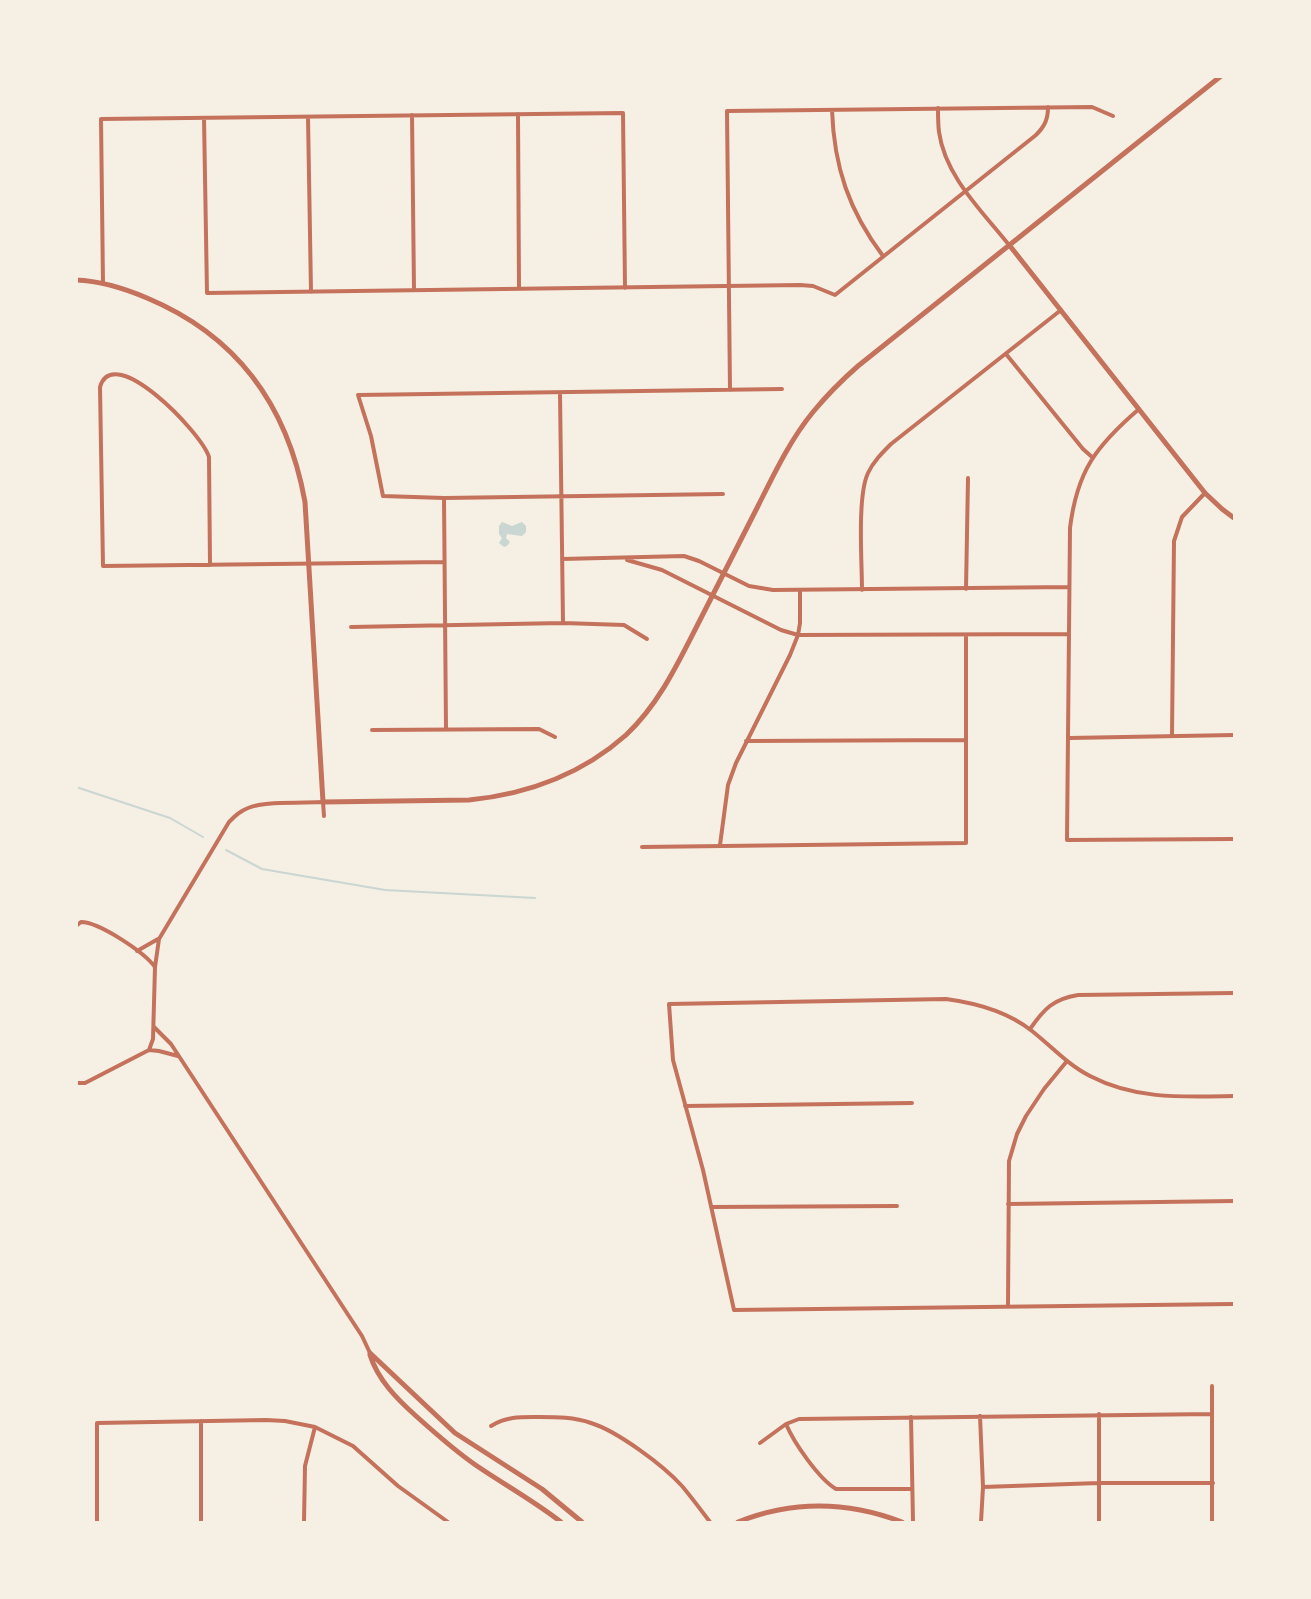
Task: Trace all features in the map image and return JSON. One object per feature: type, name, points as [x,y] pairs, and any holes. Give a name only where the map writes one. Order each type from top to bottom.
[{"type":"street","points":[[149,1050],[153,1040],[155,967],[159,939],[229,822],[237,814],[246,808],[258,805],[492,798],[515,794],[564,777],[605,752],[644,716],[670,680],[776,471],[796,436],[837,385],[1221,76]]},
{"type":"street","points":[[204,118],[207,293],[800,285],[813,286],[835,295],[1036,135],[1044,127],[1048,117],[1048,107]]},
{"type":"street","points":[[730,390],[727,111],[1092,107],[1113,116]]},
{"type":"street","points":[[938,108],[939,133],[944,150],[966,191],[1205,493],[1234,518]]},
{"type":"street","points":[[832,110],[833,139],[839,169],[848,195],[857,218],[883,256]]},
{"type":"street","points":[[103,284],[101,119],[623,113],[625,288]]},
{"type":"street","points":[[518,114],[519,289]]},
{"type":"street","points":[[412,115],[414,290]]},
{"type":"street","points":[[308,117],[310,292]]},
{"type":"street","points":[[76,280],[134,292],[194,322],[240,360],[257,382],[281,422],[300,474],[305,502],[324,816]]},
{"type":"street","points":[[862,590],[862,495],[867,475],[875,460],[891,444],[1061,310]]},
{"type":"street","points":[[1006,354],[1092,457]]},
{"type":"street","points":[[210,565],[209,457],[206,447],[168,404],[150,390],[120,375],[113,373],[108,375],[102,380],[100,387],[103,566],[210,565],[310,563],[444,562]]},
{"type":"street","points":[[723,494],[444,498],[383,496],[371,436],[358,395],[782,389]]},
{"type":"street","points":[[560,393],[563,623]]},
{"type":"street","points":[[1139,409],[1115,430],[1092,457],[1076,492],[1072,510],[1069,587],[1067,840],[1234,839]]},
{"type":"street","points":[[966,589],[968,477]]},
{"type":"street","points":[[1172,735],[1174,541],[1182,517],[1205,493]]},
{"type":"street","points":[[444,498],[446,728]]},
{"type":"street","points":[[562,560],[684,556],[749,586],[772,590],[1069,587]]},
{"type":"street","points":[[624,559],[662,570],[781,630],[798,635],[1069,634]]},
{"type":"street","points":[[720,845],[728,785],[736,763],[798,635],[800,591]]},
{"type":"street","points":[[351,627],[563,623],[624,625],[647,639]]},
{"type":"street","points":[[642,847],[966,843],[966,635]]},
{"type":"street","points":[[372,730],[538,729],[555,737]]},
{"type":"street","points":[[1069,738],[1234,735]]},
{"type":"street","points":[[746,741],[966,740]]},
{"type":"street","points":[[76,926],[81,922],[97,925],[137,951],[155,967]]},
{"type":"street","points":[[137,951],[159,939]]},
{"type":"street","points":[[1030,1029],[1044,1011],[1063,997],[1234,993]]},
{"type":"street","points":[[1234,1096],[1169,1097],[1135,1093],[1088,1076],[1030,1029],[1014,1019],[989,1009],[946,999],[669,1004],[673,1060],[711,1208],[734,1310],[1234,1304]]},
{"type":"street","points":[[154,1027],[179,1056],[362,1336],[375,1370],[394,1394],[446,1444],[561,1522]]},
{"type":"street","points":[[78,1084],[149,1050],[159,1050],[179,1056]]},
{"type":"street","points":[[1008,1306],[1009,1161],[1017,1134],[1026,1116],[1067,1061]]},
{"type":"street","points":[[685,1106],[912,1103]]},
{"type":"street","points":[[1008,1204],[1234,1201]]},
{"type":"street","points":[[711,1208],[897,1206]]},
{"type":"street","points":[[370,1353],[463,1439],[542,1490],[582,1522]]},
{"type":"street","points":[[1212,1386],[1212,1522]]},
{"type":"street","points":[[1099,1414],[1099,1522]]},
{"type":"street","points":[[760,1443],[786,1424],[799,1419],[1212,1414]]},
{"type":"street","points":[[980,1416],[983,1487],[981,1522]]},
{"type":"street","points":[[491,1426],[510,1417],[563,1418],[591,1423],[606,1429],[669,1473],[710,1522]]},
{"type":"street","points":[[911,1417],[913,1522]]},
{"type":"street","points":[[431,1430],[440,1419]]},
{"type":"street","points":[[201,1421],[201,1522]]},
{"type":"street","points":[[97,1522],[97,1423],[201,1421],[285,1421],[315,1427],[353,1446],[398,1486],[448,1522]]},
{"type":"street","points":[[786,1424],[800,1448],[827,1482],[836,1489],[912,1489]]},
{"type":"street","points":[[304,1522],[305,1466],[315,1427]]},
{"type":"street","points":[[983,1487],[1213,1482]]},
{"type":"street","points":[[738,1522],[777,1510],[819,1504],[858,1508],[902,1522]]},
{"type":"shaded area","points":[[502,522],[512,526],[522,522],[526,526],[526,532],[522,536],[507,534],[506,538],[510,542],[504,547],[499,543],[502,538],[499,534],[499,526]]},
{"type":"waterway","points":[[76,787],[170,818],[203,837]]},
{"type":"waterway","points":[[226,850],[262,869],[385,890],[535,898]]}]
